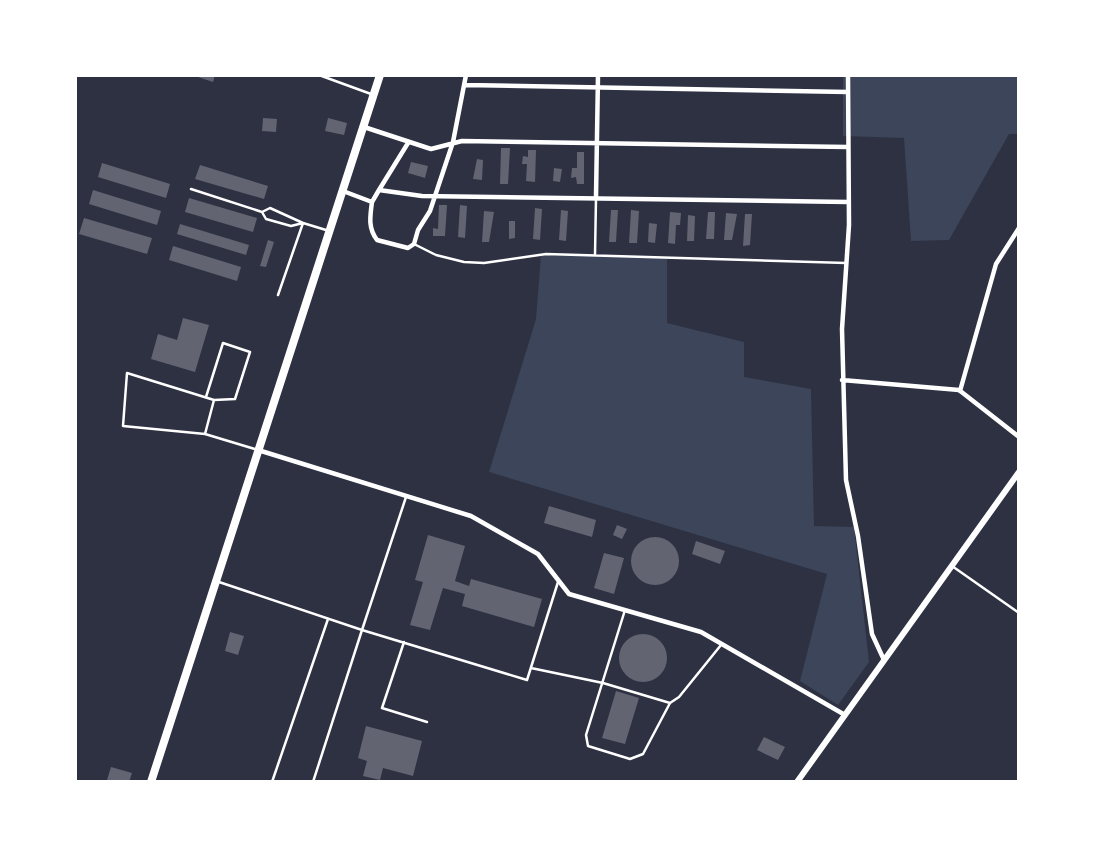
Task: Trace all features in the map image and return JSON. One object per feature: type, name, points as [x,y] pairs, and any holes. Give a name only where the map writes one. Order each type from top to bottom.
[{"type":"highway","points":[[151,782],[380,75]]},
{"type":"main road","points":[[797,782],[1019,472]]},
{"type":"street","points":[[408,143],[372,202],[370,219],[372,233],[377,240],[408,248],[414,244],[453,142],[466,75]]},
{"type":"street","points":[[596,197],[598,75]]},
{"type":"street","points":[[848,75],[848,202],[842,380],[846,480],[859,536],[872,634],[884,661]]},
{"type":"street","points":[[464,85],[848,92]]},
{"type":"street","points":[[364,127],[431,149],[453,142],[849,147]]},
{"type":"street","points":[[380,190],[434,195],[848,202]]},
{"type":"street","points":[[343,191],[372,202]]},
{"type":"street","points":[[960,391],[993,272],[1019,228]]},
{"type":"street","points":[[842,380],[960,391],[1019,437]]},
{"type":"street","points":[[258,450],[471,516],[538,554],[569,594],[701,632],[845,715]]},
{"type":"lane","points":[[319,75],[374,95]]},
{"type":"lane","points":[[191,189],[262,212],[267,219],[291,226],[303,223]]},
{"type":"lane","points":[[595,255],[596,197]]},
{"type":"lane","points":[[262,212],[270,208],[303,223],[330,231]]},
{"type":"lane","points":[[278,295],[303,223]]},
{"type":"lane","points":[[414,244],[436,255],[464,262],[484,263],[546,254],[846,263]]},
{"type":"lane","points":[[206,397],[223,343],[250,352],[235,400],[214,400],[127,373],[123,426],[205,434],[258,450]]},
{"type":"lane","points":[[205,434],[214,400]]},
{"type":"lane","points":[[313,782],[406,496]]},
{"type":"lane","points":[[952,566],[1019,613]]},
{"type":"lane","points":[[216,581],[362,630],[527,680],[559,580]]},
{"type":"lane","points":[[625,610],[586,735],[588,746],[630,759],[643,754],[670,703],[680,697],[723,643]]},
{"type":"lane","points":[[272,782],[328,619]]},
{"type":"lane","points":[[404,642],[382,708],[428,723]]},
{"type":"lane","points":[[531,668],[603,683],[670,703]]},
{"type":"shaded area","points":[[843,75],[1019,75],[1019,134],[1009,134],[949,240],[911,241],[904,138],[843,136]]},
{"type":"shaded area","points":[[541,255],[667,257],[667,323],[744,342],[744,377],[811,389],[814,526],[854,527],[869,662],[838,705],[800,681],[827,574],[489,472],[536,319]]},
{"type":"building","points":[[192,75],[215,75],[213,82]]},
{"type":"building","points":[[263,118],[277,119],[276,132],[262,131]]},
{"type":"building","points":[[328,118],[347,123],[344,135],[325,131]]},
{"type":"building","points":[[501,148],[510,148],[508,184],[500,184]]},
{"type":"building","points":[[528,150],[536,150],[535,182],[526,181],[527,164],[522,164],[523,156],[528,157]]},
{"type":"building","points":[[577,152],[584,152],[584,184],[577,184],[576,177],[571,178],[572,168],[577,168]]},
{"type":"building","points":[[477,159],[483,160],[482,180],[473,179]]},
{"type":"building","points":[[411,162],[428,166],[425,178],[408,173]]},
{"type":"building","points":[[102,163],[170,184],[166,198],[98,177]]},
{"type":"building","points":[[200,165],[268,186],[264,199],[195,179]]},
{"type":"building","points":[[554,168],[562,169],[560,182],[553,181]]},
{"type":"building","points":[[93,190],[161,211],[157,225],[89,204]]},
{"type":"building","points":[[189,198],[257,218],[253,232],[185,212]]},
{"type":"building","points":[[439,205],[447,205],[445,236],[433,236],[433,228],[438,229]]},
{"type":"building","points":[[460,205],[467,206],[465,238],[458,237]]},
{"type":"building","points":[[535,208],[542,209],[540,240],[533,239]]},
{"type":"building","points":[[561,210],[568,211],[566,241],[559,240]]},
{"type":"building","points":[[611,210],[618,210],[616,242],[609,242]]},
{"type":"building","points":[[631,210],[639,211],[637,243],[629,243]]},
{"type":"building","points":[[484,211],[494,212],[489,242],[482,242]]},
{"type":"building","points":[[670,212],[681,213],[680,225],[676,225],[675,244],[668,243]]},
{"type":"building","points":[[708,212],[715,212],[714,239],[706,239]]},
{"type":"building","points":[[726,213],[737,214],[732,240],[724,240]]},
{"type":"building","points":[[745,214],[752,214],[750,245],[743,246]]},
{"type":"building","points":[[688,215],[695,216],[694,241],[687,241]]},
{"type":"building","points":[[84,218],[152,238],[147,254],[79,234]]},
{"type":"building","points":[[509,221],[515,221],[515,238],[509,239]]},
{"type":"building","points":[[649,223],[657,224],[655,243],[648,242]]},
{"type":"building","points":[[180,224],[249,245],[246,255],[177,234]]},
{"type":"building","points":[[268,240],[274,242],[266,267],[260,266]]},
{"type":"building","points":[[173,246],[241,267],[237,281],[169,260]]},
{"type":"building","points":[[183,318],[209,325],[195,372],[151,359],[158,334],[177,340]]},
{"type":"building","points":[[549,506],[596,520],[592,537],[544,523]]},
{"type":"building","points":[[617,525],[627,529],[622,539],[613,535]]},
{"type":"building","points":[[428,535],[465,546],[455,581],[469,586],[471,579],[542,599],[534,627],[462,606],[465,594],[443,588],[430,630],[410,625],[423,582],[415,580]]},
{"type":"building","points":[[655,537],[672,544],[679,561],[672,578],[655,585],[638,578],[631,561],[638,544]]},
{"type":"building","points":[[696,541],[725,551],[720,564],[692,554]]},
{"type":"building","points":[[604,553],[624,558],[614,594],[594,588]]},
{"type":"building","points":[[230,632],[244,636],[238,655],[225,651]]},
{"type":"building","points":[[643,634],[660,641],[667,658],[660,675],[643,682],[626,675],[619,658],[626,641]]},
{"type":"building","points":[[616,691],[639,698],[625,744],[602,738]]},
{"type":"building","points":[[366,726],[422,741],[413,776],[383,768],[380,780],[363,776],[367,761],[358,758]]},
{"type":"building","points":[[764,737],[785,747],[778,760],[757,750]]},
{"type":"building","points":[[111,767],[132,773],[129,782],[107,780]]}]
